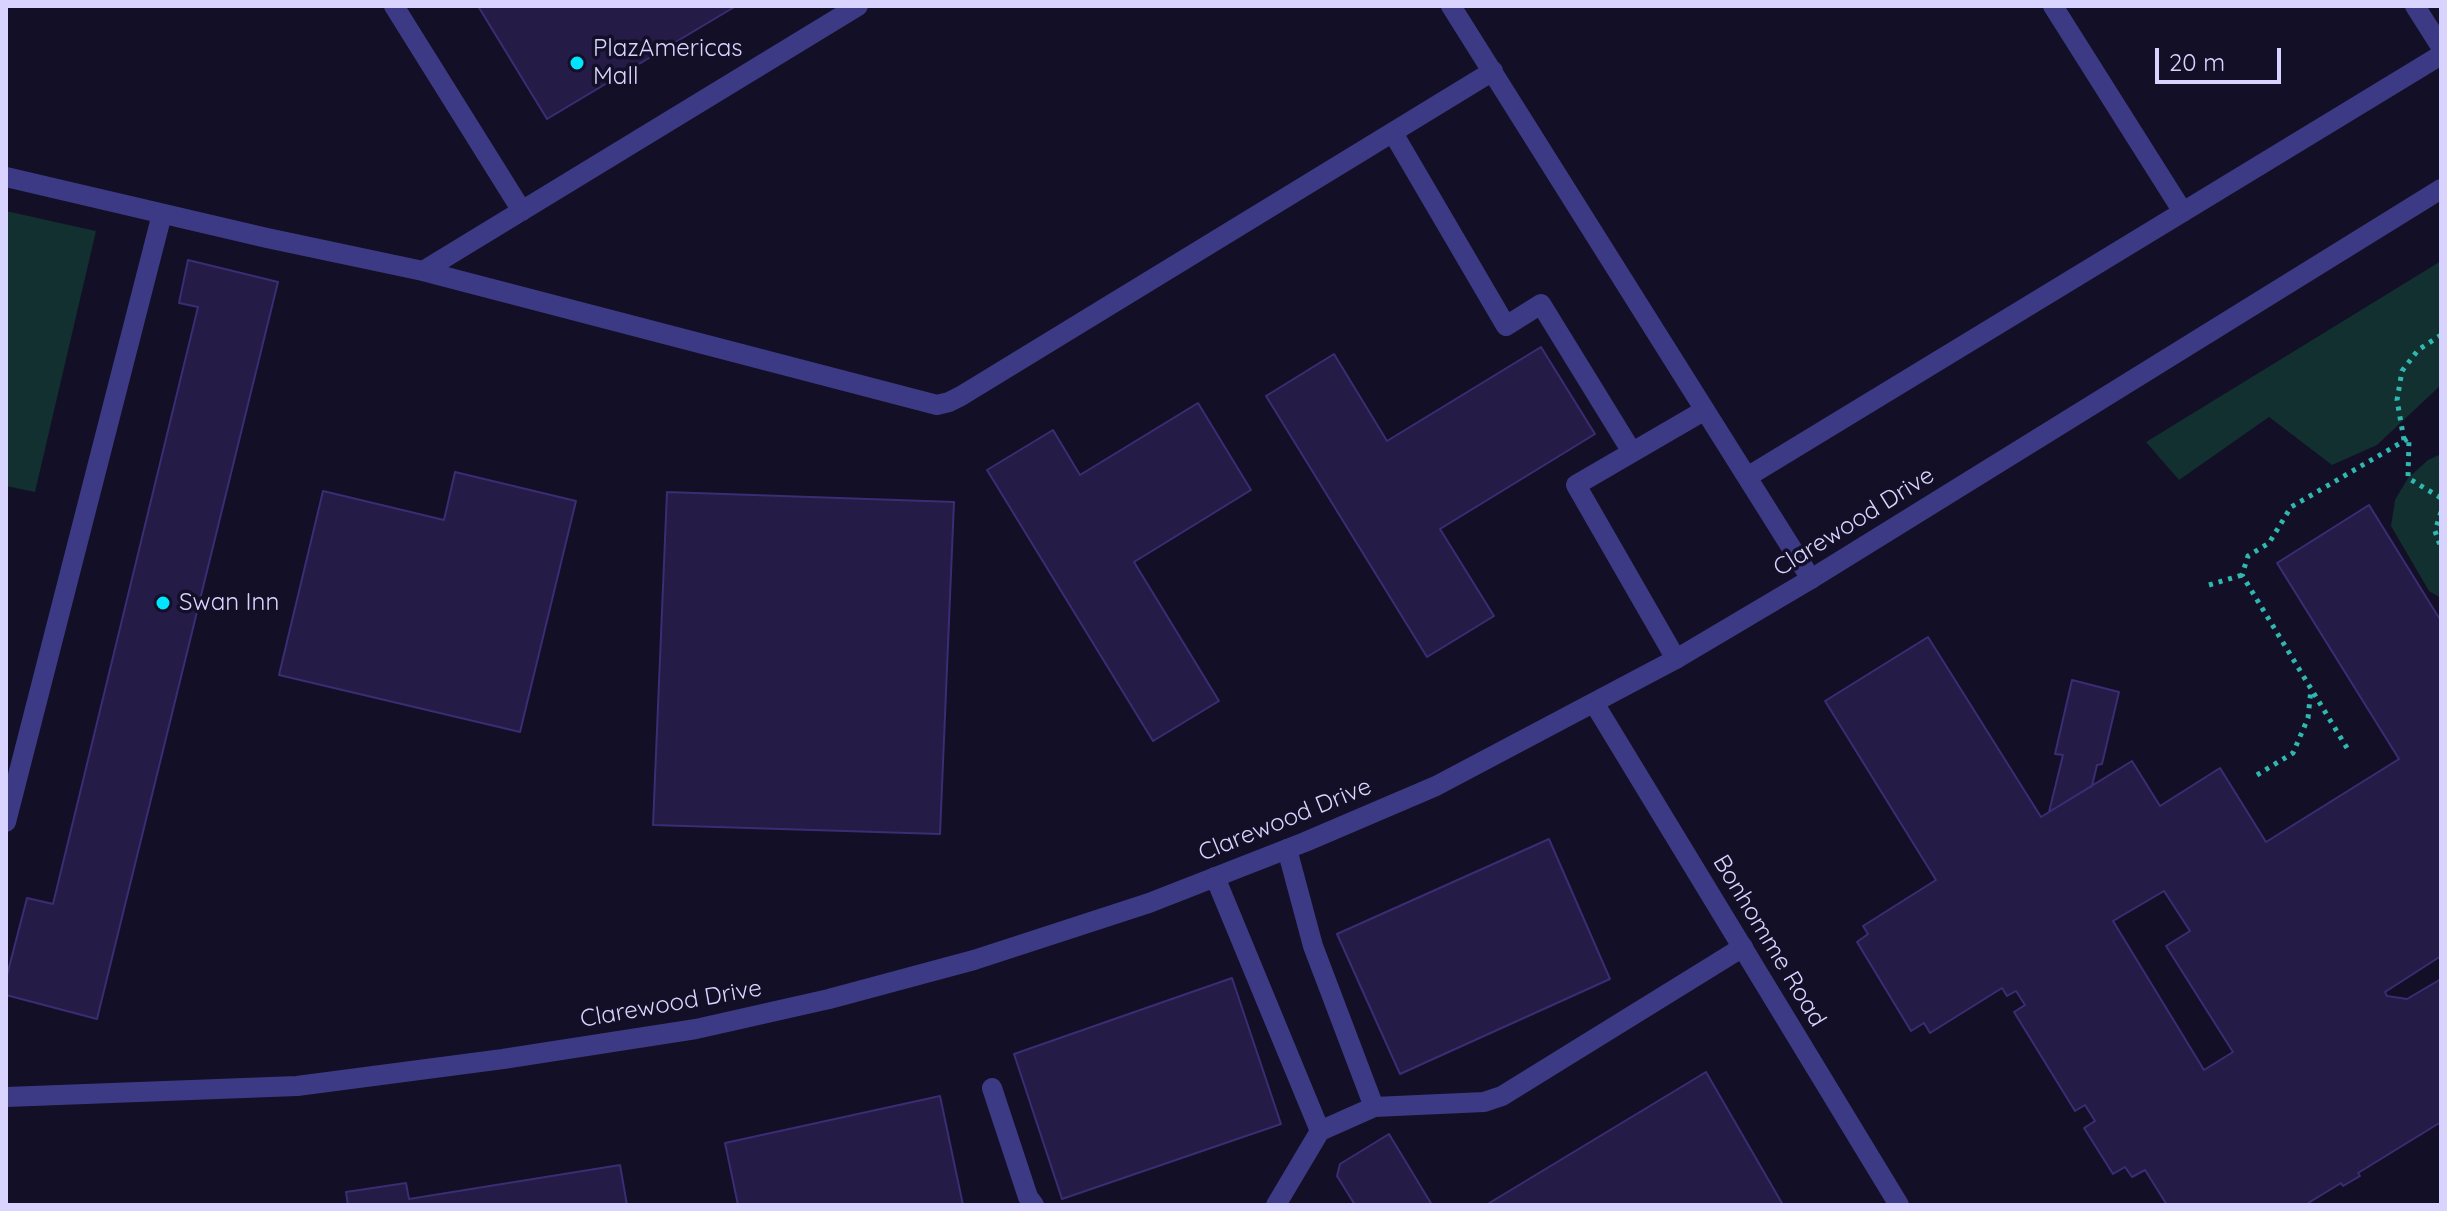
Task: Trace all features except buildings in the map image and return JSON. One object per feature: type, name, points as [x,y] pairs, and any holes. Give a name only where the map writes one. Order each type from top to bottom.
[{"type":"street","points":[[394,6],[522,211]]},
{"type":"street","points":[[423,271],[858,6]]},
{"type":"street","points":[[1451,6],[1811,579]]},
{"type":"street","points":[[2053,6],[2183,212]]},
{"type":"street","points":[[2415,6],[2441,47]]},
{"type":"street","points":[[1747,477],[2441,55]]},
{"type":"street","points":[[6,177],[423,271],[937,405],[974,389],[1493,71]]},
{"type":"street","points":[[1393,133],[1506,326],[1541,304],[1632,452]]},
{"type":"street","name":"Clarewood Drive","points":[[6,1097],[297,1086],[503,1059],[696,1029],[829,999],[974,960],[1107,918],[1287,849],[1436,786],[1676,659],[1811,579],[2441,189]]},
{"type":"street","points":[[6,822],[162,214]]},
{"type":"street","points":[[1676,659],[1576,485],[1705,410]]},
{"type":"street","name":"Bonhomme Road","points":[[1594,703],[1899,1205]]},
{"type":"street","points":[[1287,849],[1313,946],[1374,1107]]},
{"type":"street","points":[[1215,877],[1320,1131]]},
{"type":"street","points":[[1276,1205],[1320,1131],[1374,1107],[1484,1102],[1502,1096],[1743,947]]},
{"type":"street","points":[[992,1088],[1028,1197],[1034,1205]]},
{"type":"path","points":[[2404,440],[2397,400],[2402,371],[2418,350],[2441,335]]},
{"type":"path","points":[[2347,748],[2242,575],[2248,556],[2269,543],[2291,507],[2409,438],[2408,478],[2441,498]]},
{"type":"path","points":[[2441,512],[2435,531],[2441,548]]},
{"type":"path","points":[[2209,585],[2242,575]]},
{"type":"path","points":[[2257,775],[2293,753],[2308,718],[2311,688]]},
{"type":"green space","points":[[6,211],[96,231],[35,492],[6,486]]},
{"type":"green space","points":[[2441,261],[2441,385],[2377,445],[2332,465],[2269,417],[2179,480],[2146,442]]},
{"type":"green space","points":[[2441,454],[2441,598],[2429,591],[2391,526],[2395,500],[2408,478],[2428,460]]},
{"type":"place","name":"PlazAmericas Mall","points":[[577,63]]},
{"type":"place","name":"Swan Inn","points":[[163,603]]}]
